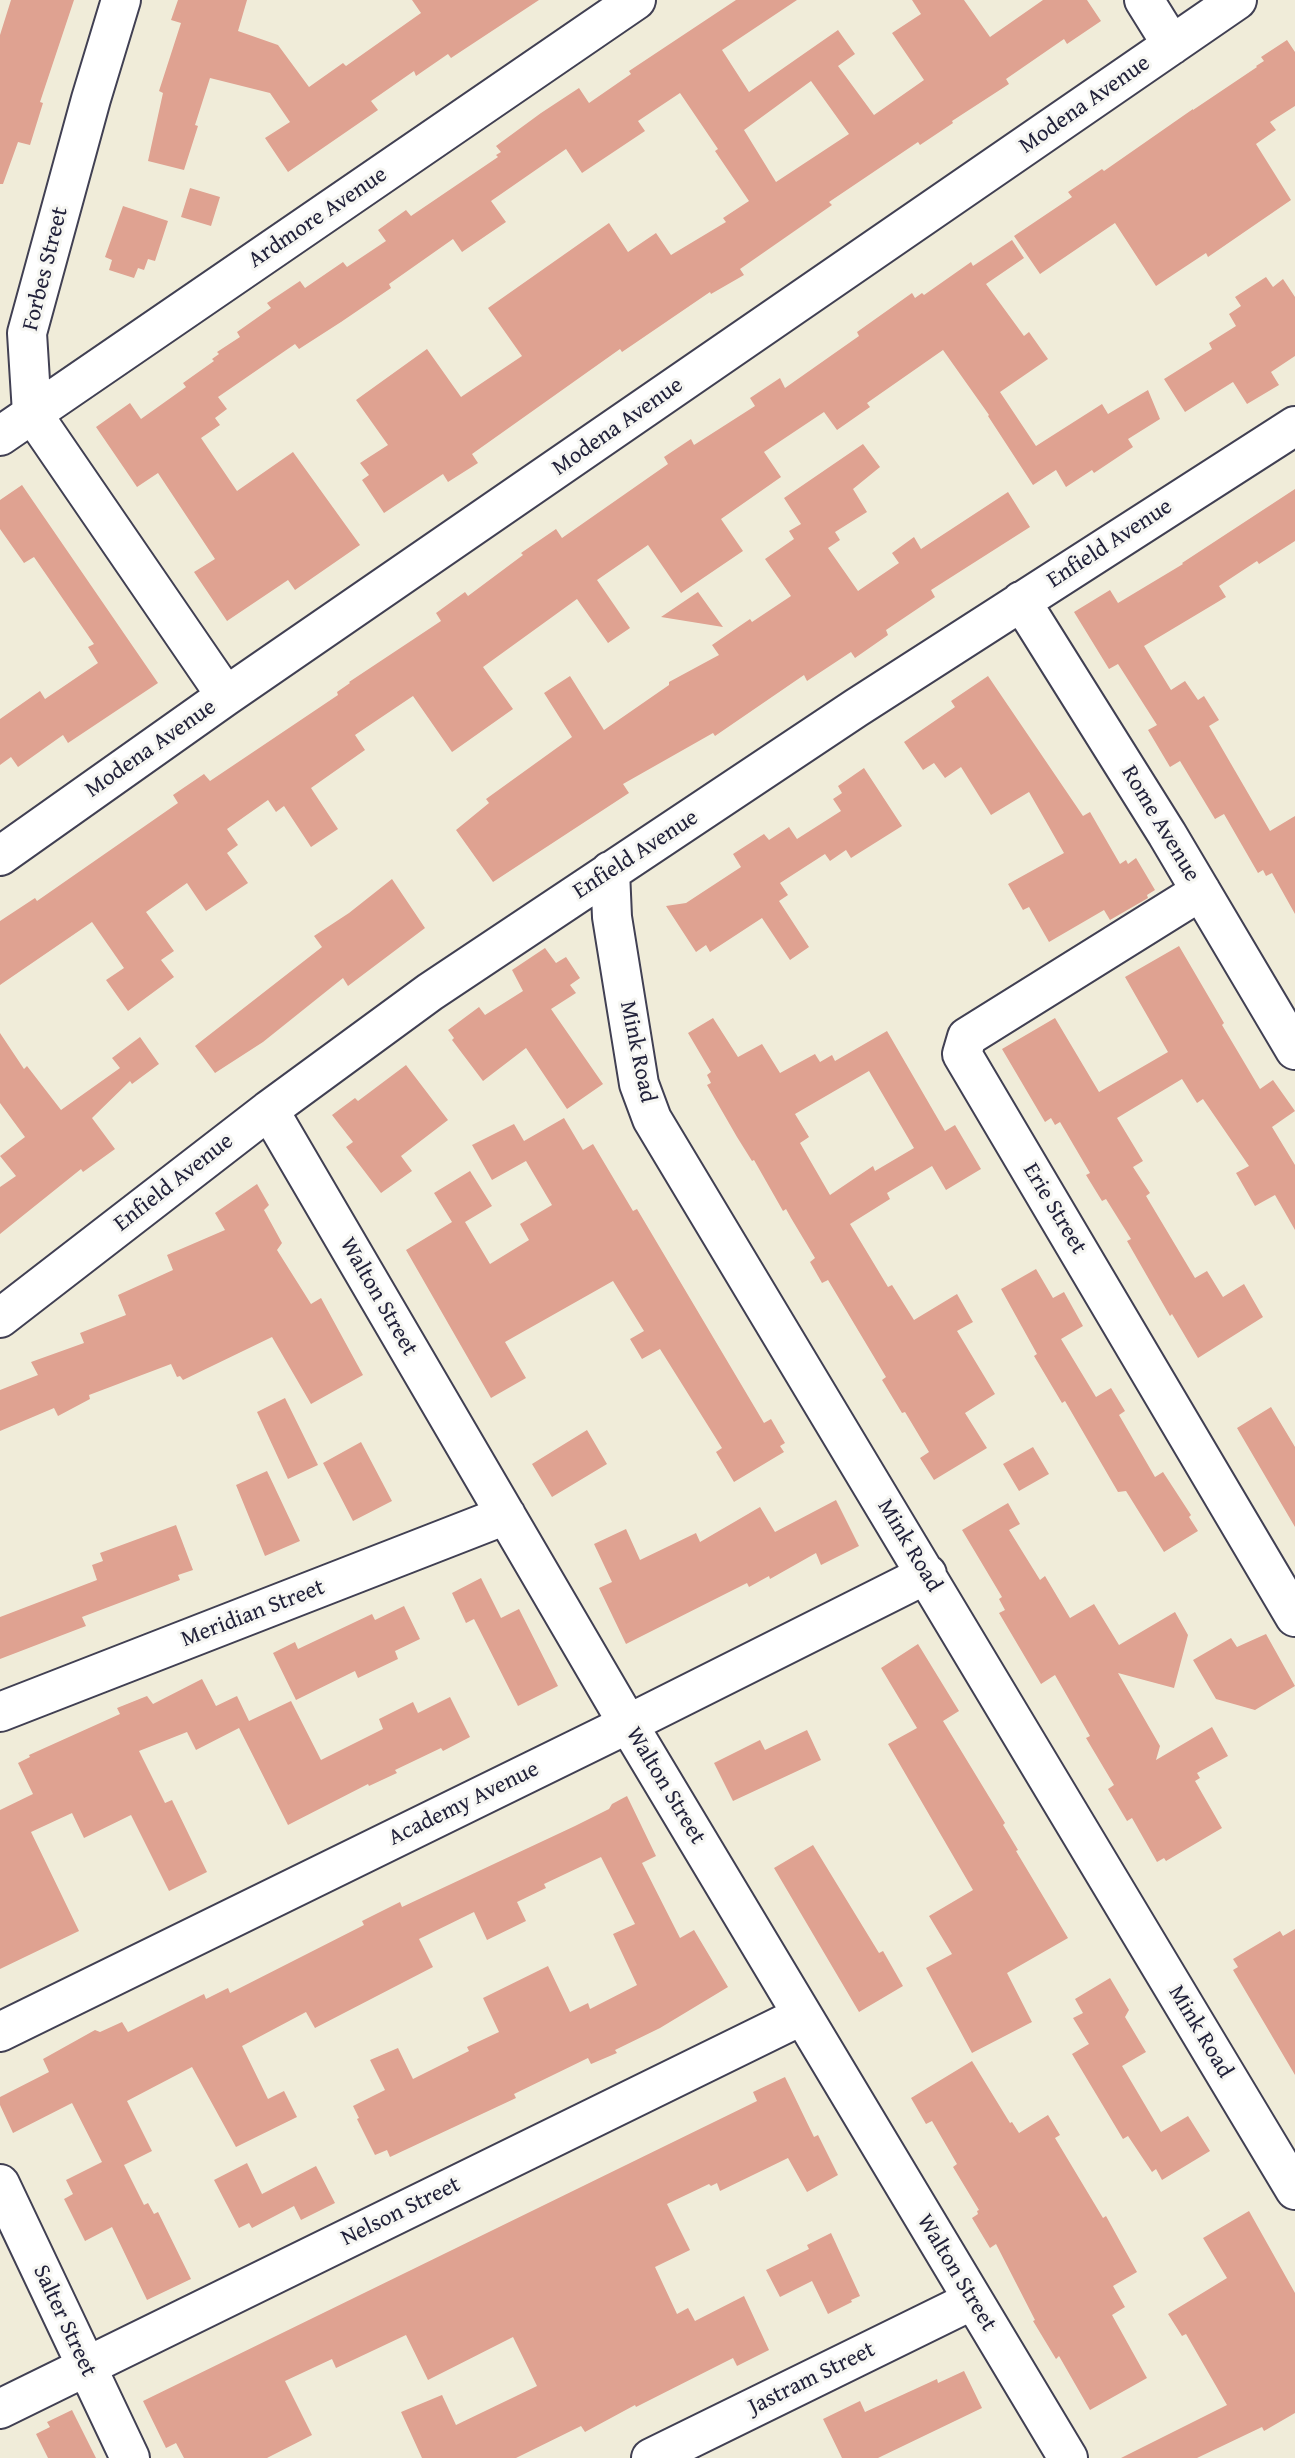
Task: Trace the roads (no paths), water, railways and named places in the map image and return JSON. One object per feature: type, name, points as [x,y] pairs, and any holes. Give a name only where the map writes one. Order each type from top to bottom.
[{"type":"street","name":"Forbes Street","points":[[32,413],[27,333],[121,0]]},
{"type":"street","name":"Ardmore Avenue","points":[[0,436],[636,0]]},
{"type":"street","points":[[1144,0],[1171,45]]},
{"type":"street","name":"Modena Avenue","points":[[0,856],[226,696],[1237,0]]},
{"type":"street","points":[[32,413],[226,696]]},
{"type":"street","name":"Enfield Avenue","points":[[0,1318],[269,1110],[430,992],[1021,601],[1295,426]]},
{"type":"street","name":"Rome Avenue","points":[[1021,601],[1201,891],[1295,1050]]},
{"type":"street","name":"Mink Road","points":[[610,871],[612,917],[639,1084],[652,1119],[1295,2190]]},
{"type":"street","name":"Erie Street","points":[[1201,891],[967,1037],[962,1054],[1295,1617]]},
{"type":"street","name":"Walton Street","points":[[269,1110],[628,1724],[1068,2458]]},
{"type":"street","name":"Meridian Street","points":[[0,1712],[506,1515]]},
{"type":"street","name":"Academy Avenue","points":[[0,2032],[927,1574]]},
{"type":"street","name":"Nelson Street","points":[[0,2409],[802,2016]]},
{"type":"street","name":"Salter Street","points":[[0,2184],[130,2458]]},
{"type":"street","name":"Jastram Street","points":[[652,2458],[973,2300]]}]
